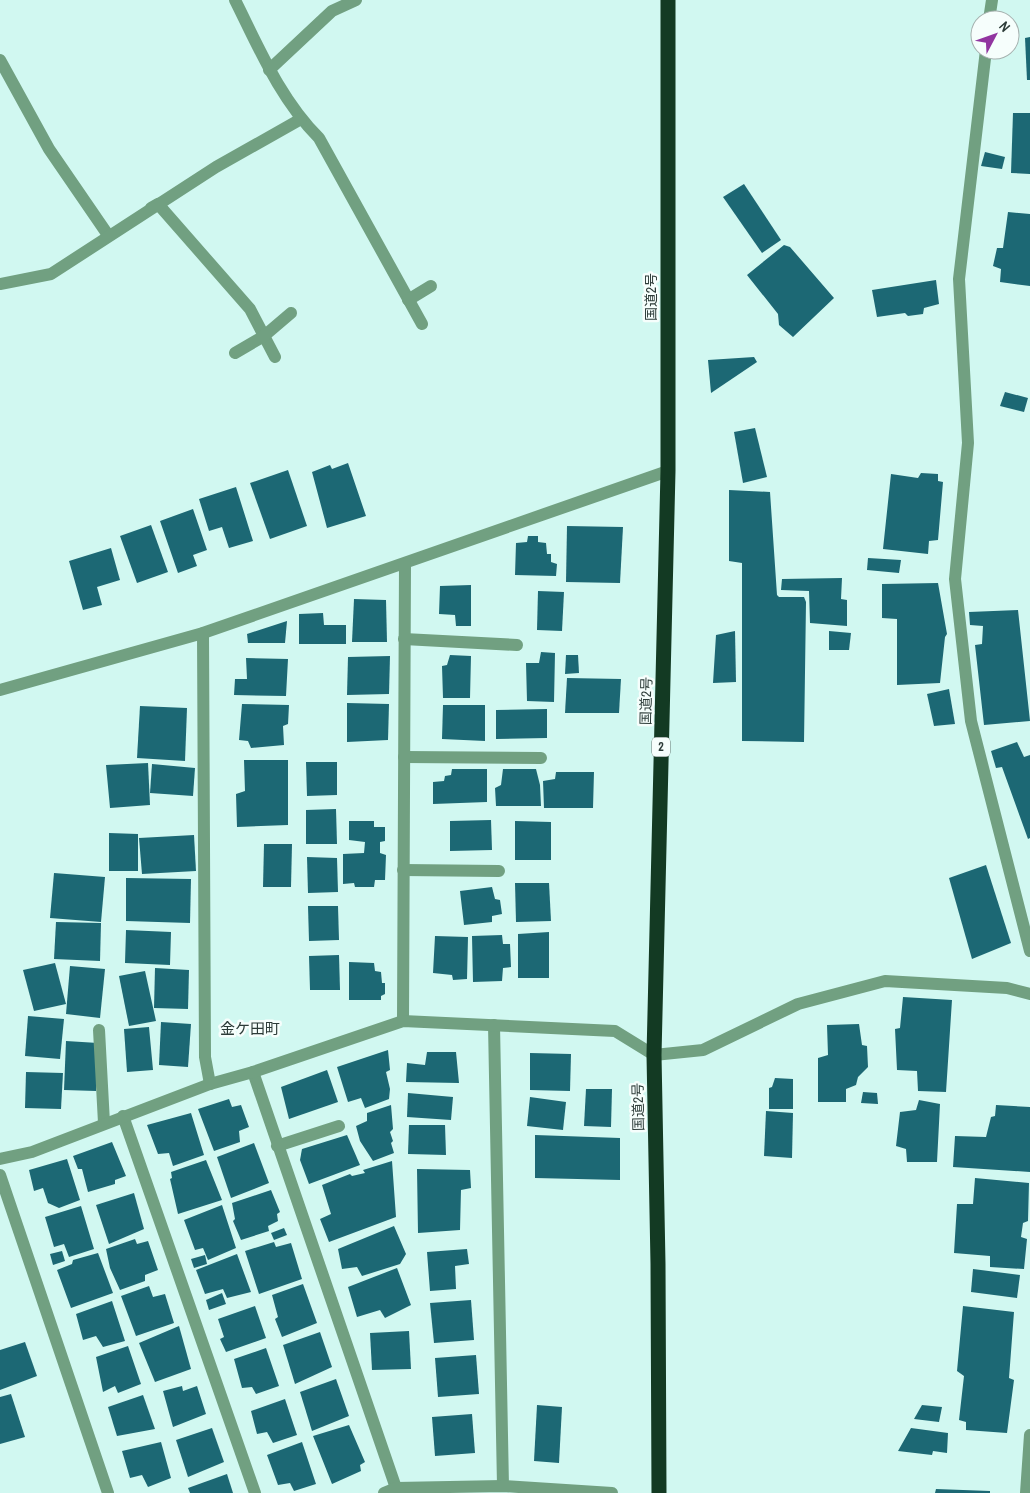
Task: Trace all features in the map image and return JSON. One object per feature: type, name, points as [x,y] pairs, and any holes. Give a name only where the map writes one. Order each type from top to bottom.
[{"type":"highway","name":"国道2号","points":[[659,1493],[658,1264],[654,1055],[668,472],[668,0]]},
{"type":"street","points":[[235,0],[269,70],[300,119],[319,138],[422,324]]},
{"type":"street","points":[[269,70],[332,11],[356,0]]},
{"type":"street","points":[[0,60],[48,149],[108,235]]},
{"type":"street","points":[[985,60],[959,279],[968,443],[955,579],[971,721],[1030,951]]},
{"type":"street","points":[[0,284],[51,274],[216,167],[300,119]]},
{"type":"street","points":[[51,274],[158,204]]},
{"type":"street","points":[[158,204],[250,309],[275,357]]},
{"type":"street","points":[[408,300],[431,286]]},
{"type":"street","points":[[235,353],[264,336],[291,313]]},
{"type":"street","points":[[0,690],[203,634],[668,472]]},
{"type":"street","points":[[403,1021],[405,564]]},
{"type":"street","points":[[203,634],[205,1057],[210,1084]]},
{"type":"street","points":[[404,639],[516,645]]},
{"type":"street","points":[[404,757],[541,758]]},
{"type":"street","points":[[404,870],[498,871]]},
{"type":"street","points":[[0,1158],[32,1152],[210,1084],[253,1072],[403,1021],[616,1031],[654,1055],[703,1050],[798,1004],[885,981],[1008,988],[1030,994]]},
{"type":"street","points":[[494,1025],[503,1486]]},
{"type":"street","points":[[100,1030],[104,1124]]},
{"type":"street","points":[[253,1072],[390,1490],[503,1486],[612,1493]]},
{"type":"street","points":[[123,1116],[255,1493]]},
{"type":"street","points":[[277,1146],[339,1126]]},
{"type":"street","points":[[0,1176],[108,1493]]},
{"type":"street","points":[[1026,1493],[1030,1435]]},
{"type":"building","points":[[1030,37],[1030,80],[1027,80],[1025,38]]},
{"type":"building","points":[[1013,113],[1030,113],[1030,174],[1011,173]]},
{"type":"building","points":[[985,152],[1005,157],[1002,169],[981,166]]},
{"type":"building","points":[[744,184],[781,240],[762,253],[723,197]]},
{"type":"building","points":[[1008,212],[1030,214],[1030,286],[1000,282],[1001,269],[993,266],[997,248],[1003,248]]},
{"type":"building","points":[[784,245],[790,247],[834,298],[793,337],[779,325],[778,314],[747,275]]},
{"type":"building","points":[[936,280],[939,304],[924,308],[923,314],[908,316],[905,313],[877,317],[872,290]]},
{"type":"building","points":[[754,357],[757,362],[711,393],[708,360]]},
{"type":"building","points":[[1005,392],[1028,398],[1024,412],[1000,406]]},
{"type":"building","points":[[755,428],[767,477],[743,483],[734,432]]},
{"type":"building","points":[[348,463],[366,516],[327,528],[312,472],[330,465],[332,469]]},
{"type":"building","points":[[288,470],[307,526],[270,539],[250,483]]},
{"type":"building","points":[[921,473],[938,474],[938,481],[943,482],[938,540],[929,541],[928,554],[883,549],[891,474],[918,478]]},
{"type":"building","points":[[236,487],[253,541],[229,548],[222,527],[209,531],[199,499]]},
{"type":"building","points":[[729,490],[770,492],[777,595],[779,597],[804,597],[806,602],[804,742],[742,741],[742,563],[729,561]]},
{"type":"building","points":[[193,509],[207,550],[193,555],[197,566],[178,573],[160,521]]},
{"type":"building","points":[[151,525],[168,572],[137,583],[120,536]]},
{"type":"building","points":[[567,526],[623,527],[620,583],[566,582]]},
{"type":"building","points":[[528,536],[538,536],[538,542],[546,543],[547,554],[551,554],[551,562],[557,564],[556,576],[515,575],[516,543],[527,542]]},
{"type":"building","points":[[111,548],[120,580],[97,587],[102,605],[83,610],[69,561]]},
{"type":"building","points":[[868,558],[901,560],[899,573],[867,570]]},
{"type":"building","points":[[842,578],[841,599],[847,600],[847,626],[810,623],[809,591],[781,590],[782,579]]},
{"type":"building","points":[[938,583],[947,634],[945,637],[940,683],[897,685],[897,619],[882,618],[882,584]]},
{"type":"building","points":[[471,585],[471,626],[456,626],[455,615],[439,614],[440,586]]},
{"type":"building","points":[[538,591],[564,592],[562,631],[537,630]]},
{"type":"building","points":[[354,599],[386,600],[387,642],[352,642]]},
{"type":"building","points":[[1018,610],[1030,721],[984,725],[975,645],[982,644],[983,626],[970,625],[969,612]]},
{"type":"building","points":[[323,613],[324,625],[346,625],[346,644],[299,644],[299,614]]},
{"type":"building","points":[[287,621],[285,643],[248,643],[247,634]]},
{"type":"building","points":[[735,631],[736,682],[713,683],[716,635]]},
{"type":"building","points":[[829,631],[851,633],[849,650],[829,650]]},
{"type":"building","points":[[541,652],[555,653],[554,702],[527,701],[526,663],[539,663]]},
{"type":"building","points":[[450,655],[471,656],[470,698],[443,698],[442,666],[447,665]]},
{"type":"building","points":[[566,655],[578,655],[579,673],[565,674]]},
{"type":"building","points":[[390,656],[389,694],[347,695],[348,657]]},
{"type":"building","points":[[246,658],[288,659],[286,696],[234,695],[235,679],[247,679]]},
{"type":"building","points":[[567,678],[621,679],[619,713],[565,713]]},
{"type":"building","points":[[949,689],[955,724],[934,726],[927,694]]},
{"type":"building","points":[[347,703],[389,704],[388,740],[347,742]]},
{"type":"building","points":[[242,704],[289,705],[288,724],[283,726],[284,745],[251,748],[248,741],[239,740]]},
{"type":"building","points":[[443,705],[485,705],[485,741],[442,739]]},
{"type":"building","points":[[140,706],[187,708],[185,761],[137,758]]},
{"type":"building","points":[[547,709],[547,738],[496,739],[496,710]]},
{"type":"building","points":[[1017,742],[1024,757],[1030,755],[1030,838],[1028,839],[1002,767],[996,768],[991,751]]},
{"type":"building","points":[[244,760],[288,760],[288,825],[237,827],[236,794],[245,791]]},
{"type":"building","points":[[306,762],[337,762],[337,795],[307,796]]},
{"type":"building","points":[[148,763],[150,805],[110,808],[106,765]]},
{"type":"building","points":[[152,764],[195,768],[193,796],[150,793]]},
{"type":"building","points":[[452,769],[487,769],[487,802],[433,804],[433,782],[444,781],[445,776],[451,775]]},
{"type":"building","points":[[503,769],[536,769],[540,785],[541,806],[496,806],[495,788],[501,785]]},
{"type":"building","points":[[556,772],[594,772],[593,808],[544,808],[543,781],[555,779]]},
{"type":"building","points":[[336,809],[337,844],[306,844],[306,810]]},
{"type":"building","points":[[491,820],[492,850],[450,851],[450,821]]},
{"type":"building","points":[[349,821],[374,821],[374,827],[385,827],[385,841],[380,842],[380,853],[386,855],[385,880],[375,880],[374,887],[355,887],[354,883],[343,884],[343,854],[364,853],[365,842],[349,840]]},
{"type":"building","points":[[515,821],[551,822],[551,860],[515,860]]},
{"type":"building","points":[[109,833],[138,834],[138,871],[109,871]]},
{"type":"building","points":[[194,835],[196,871],[142,874],[139,838]]},
{"type":"building","points":[[264,844],[292,844],[291,887],[263,887]]},
{"type":"building","points":[[307,857],[337,858],[338,892],[308,893]]},
{"type":"building","points":[[986,865],[1011,943],[972,959],[949,878]]},
{"type":"building","points":[[54,873],[105,877],[101,922],[50,918]]},
{"type":"building","points":[[126,878],[191,879],[190,923],[126,921]]},
{"type":"building","points":[[515,883],[549,883],[551,921],[516,922]]},
{"type":"building","points":[[492,887],[495,899],[500,900],[502,914],[492,916],[492,922],[464,925],[460,891]]},
{"type":"building","points":[[308,906],[338,906],[339,940],[309,941]]},
{"type":"building","points":[[56,922],[101,923],[100,961],[54,959]]},
{"type":"building","points":[[126,930],[171,932],[170,965],[125,963]]},
{"type":"building","points":[[549,932],[549,978],[518,978],[518,934]]},
{"type":"building","points":[[502,935],[503,944],[510,944],[511,967],[503,968],[502,981],[473,982],[472,936]]},
{"type":"building","points":[[435,936],[468,937],[467,979],[453,980],[452,975],[433,973]]},
{"type":"building","points":[[339,955],[340,990],[310,990],[309,956]]},
{"type":"building","points":[[349,962],[374,963],[375,971],[381,972],[382,983],[385,983],[385,994],[381,996],[381,1000],[349,1000]]},
{"type":"building","points":[[55,963],[66,1004],[34,1011],[23,970]]},
{"type":"building","points":[[70,966],[105,969],[100,1018],[66,1014]]},
{"type":"building","points":[[155,968],[189,970],[188,1009],[154,1008]]},
{"type":"building","points":[[145,971],[156,1021],[129,1026],[119,976]]},
{"type":"building","points":[[903,997],[952,1000],[946,1092],[918,1091],[917,1071],[897,1070],[895,1029],[900,1028]]},
{"type":"building","points":[[28,1016],[64,1019],[60,1059],[25,1056]]},
{"type":"building","points":[[161,1022],[191,1024],[188,1067],[159,1065]]},
{"type":"building","points":[[859,1024],[862,1045],[867,1046],[868,1067],[858,1077],[856,1085],[846,1089],[846,1102],[818,1102],[818,1058],[828,1055],[827,1025]]},
{"type":"building","points":[[149,1027],[153,1070],[127,1072],[124,1029]]},
{"type":"building","points":[[66,1041],[98,1043],[96,1091],[64,1090]]},
{"type":"building","points":[[388,1050],[390,1070],[386,1072],[390,1089],[389,1099],[365,1108],[361,1098],[348,1102],[337,1067]]},
{"type":"building","points":[[427,1052],[456,1052],[459,1083],[406,1082],[407,1063],[425,1065]]},
{"type":"building","points":[[530,1053],[571,1054],[570,1091],[530,1090]]},
{"type":"building","points":[[327,1070],[338,1102],[289,1119],[281,1087]]},
{"type":"building","points":[[26,1072],[63,1073],[61,1109],[25,1108]]},
{"type":"building","points":[[775,1078],[793,1079],[793,1109],[769,1109],[769,1088],[772,1087]]},
{"type":"building","points":[[586,1089],[612,1089],[611,1127],[584,1126]]},
{"type":"building","points":[[863,1092],[877,1093],[878,1104],[861,1103]]},
{"type":"building","points":[[408,1093],[453,1097],[451,1120],[407,1117]]},
{"type":"building","points":[[530,1097],[566,1102],[563,1130],[527,1126]]},
{"type":"building","points":[[229,1099],[232,1107],[241,1105],[249,1127],[239,1131],[240,1142],[214,1151],[198,1109]]},
{"type":"building","points":[[919,1100],[940,1104],[937,1162],[907,1162],[906,1149],[896,1146],[900,1112],[916,1110]]},
{"type":"building","points":[[391,1105],[393,1129],[390,1132],[394,1153],[373,1161],[360,1141],[356,1126],[367,1121],[367,1113]]},
{"type":"building","points":[[996,1105],[1030,1107],[1030,1172],[953,1167],[955,1136],[986,1137],[991,1117],[995,1116]]},
{"type":"building","points":[[766,1111],[793,1113],[792,1158],[764,1156]]},
{"type":"building","points":[[191,1113],[204,1155],[173,1166],[169,1153],[158,1154],[147,1125]]},
{"type":"building","points":[[409,1125],[445,1125],[446,1155],[408,1154]]},
{"type":"building","points":[[347,1135],[360,1165],[309,1184],[300,1160],[302,1149]]},
{"type":"building","points":[[535,1135],[620,1138],[620,1180],[535,1178]]},
{"type":"building","points":[[112,1142],[126,1176],[115,1180],[115,1184],[88,1192],[82,1169],[78,1169],[73,1156]]},
{"type":"building","points":[[254,1143],[269,1183],[231,1198],[217,1157]]},
{"type":"building","points":[[67,1159],[80,1200],[59,1208],[48,1203],[43,1188],[34,1191],[29,1170]]},
{"type":"building","points":[[206,1160],[222,1200],[178,1214],[170,1179],[172,1178],[171,1172]]},
{"type":"building","points":[[392,1161],[396,1217],[329,1242],[320,1219],[331,1214],[322,1185],[350,1174],[352,1176],[365,1173],[363,1170]]},
{"type":"building","points":[[417,1169],[470,1170],[471,1188],[461,1190],[460,1230],[418,1233]]},
{"type":"building","points":[[975,1178],[1029,1183],[1028,1221],[1023,1223],[1021,1237],[1027,1239],[1024,1269],[990,1267],[990,1256],[954,1253],[957,1204],[973,1204]]},
{"type":"building","points":[[271,1190],[280,1212],[277,1214],[278,1221],[268,1226],[269,1231],[241,1240],[233,1221],[235,1219],[232,1203]]},
{"type":"building","points":[[134,1193],[144,1229],[109,1244],[96,1205]]},
{"type":"building","points":[[222,1205],[236,1248],[208,1260],[203,1248],[195,1250],[184,1220]]},
{"type":"building","points":[[81,1206],[94,1249],[69,1257],[64,1244],[54,1247],[45,1217]]},
{"type":"building","points":[[394,1226],[406,1254],[400,1264],[362,1276],[357,1267],[342,1269],[338,1249]]},
{"type":"building","points":[[284,1228],[287,1235],[274,1240],[271,1233]]},
{"type":"building","points":[[135,1239],[137,1244],[148,1241],[158,1270],[145,1275],[145,1281],[120,1290],[110,1268],[106,1249]]},
{"type":"building","points":[[274,1242],[276,1247],[291,1243],[302,1279],[259,1294],[245,1251]]},
{"type":"building","points":[[467,1249],[469,1264],[455,1266],[456,1289],[430,1291],[427,1252]]},
{"type":"building","points":[[62,1251],[65,1261],[53,1265],[50,1254]]},
{"type":"building","points":[[98,1253],[113,1293],[71,1308],[57,1270],[72,1264],[73,1260]]},
{"type":"building","points":[[237,1254],[251,1292],[227,1298],[223,1289],[205,1294],[196,1270]]},
{"type":"building","points":[[205,1255],[207,1264],[194,1268],[191,1259]]},
{"type":"building","points":[[397,1268],[411,1305],[385,1318],[380,1310],[357,1317],[348,1287]]},
{"type":"building","points":[[973,1269],[1020,1275],[1017,1298],[971,1292]]},
{"type":"building","points":[[303,1284],[317,1323],[282,1337],[275,1319],[278,1317],[272,1295]]},
{"type":"building","points":[[149,1286],[153,1297],[165,1294],[174,1323],[136,1336],[121,1296]]},
{"type":"building","points":[[222,1293],[226,1304],[209,1310],[206,1300]]},
{"type":"building","points":[[471,1300],[474,1340],[434,1343],[430,1303]]},
{"type":"building","points":[[112,1301],[125,1341],[103,1347],[96,1336],[83,1340],[76,1314]]},
{"type":"building","points":[[255,1306],[266,1338],[226,1352],[220,1339],[224,1337],[218,1319]]},
{"type":"building","points":[[963,1306],[1014,1312],[1009,1378],[1014,1380],[1007,1433],[966,1430],[966,1422],[959,1420],[964,1376],[957,1371]]},
{"type":"building","points":[[179,1326],[191,1369],[155,1382],[139,1343]]},
{"type":"building","points":[[409,1331],[411,1369],[372,1370],[370,1333]]},
{"type":"building","points":[[320,1332],[332,1367],[295,1384],[283,1345]]},
{"type":"building","points":[[25,1342],[37,1376],[0,1390],[0,1350]]},
{"type":"building","points":[[128,1346],[141,1384],[118,1393],[115,1386],[103,1392],[96,1357]]},
{"type":"building","points":[[266,1348],[279,1386],[256,1394],[252,1387],[242,1388],[234,1359]]},
{"type":"building","points":[[476,1355],[479,1394],[438,1397],[435,1358]]},
{"type":"building","points":[[336,1379],[349,1416],[312,1431],[300,1392]]},
{"type":"building","points":[[182,1386],[183,1391],[197,1386],[206,1414],[173,1427],[163,1391]]},
{"type":"building","points":[[11,1394],[25,1437],[0,1444],[0,1397]]},
{"type":"building","points":[[143,1395],[155,1429],[117,1436],[108,1407]]},
{"type":"building","points":[[285,1399],[297,1435],[273,1443],[267,1432],[257,1434],[251,1411]]},
{"type":"building","points":[[537,1405],[562,1407],[559,1463],[534,1461]]},
{"type":"building","points":[[922,1405],[942,1407],[939,1422],[914,1419]]},
{"type":"building","points":[[472,1414],[475,1453],[435,1456],[432,1417]]},
{"type":"building","points":[[349,1425],[365,1462],[360,1465],[361,1471],[332,1484],[313,1436]]},
{"type":"building","points":[[212,1428],[224,1462],[188,1477],[176,1440]]},
{"type":"building","points":[[911,1428],[948,1433],[947,1453],[933,1451],[932,1455],[898,1451]]},
{"type":"building","points":[[161,1442],[171,1478],[148,1487],[142,1475],[130,1478],[122,1451]]},
{"type":"building","points":[[302,1442],[316,1484],[294,1491],[290,1483],[278,1485],[267,1455]]},
{"type":"building","points":[[227,1474],[233,1493],[190,1493],[188,1488]]},
{"type":"building","points":[[936,1489],[990,1491],[990,1493],[935,1493]]},
{"type":"district","name":"金ケ田町","points":[[250,1028]]}]
